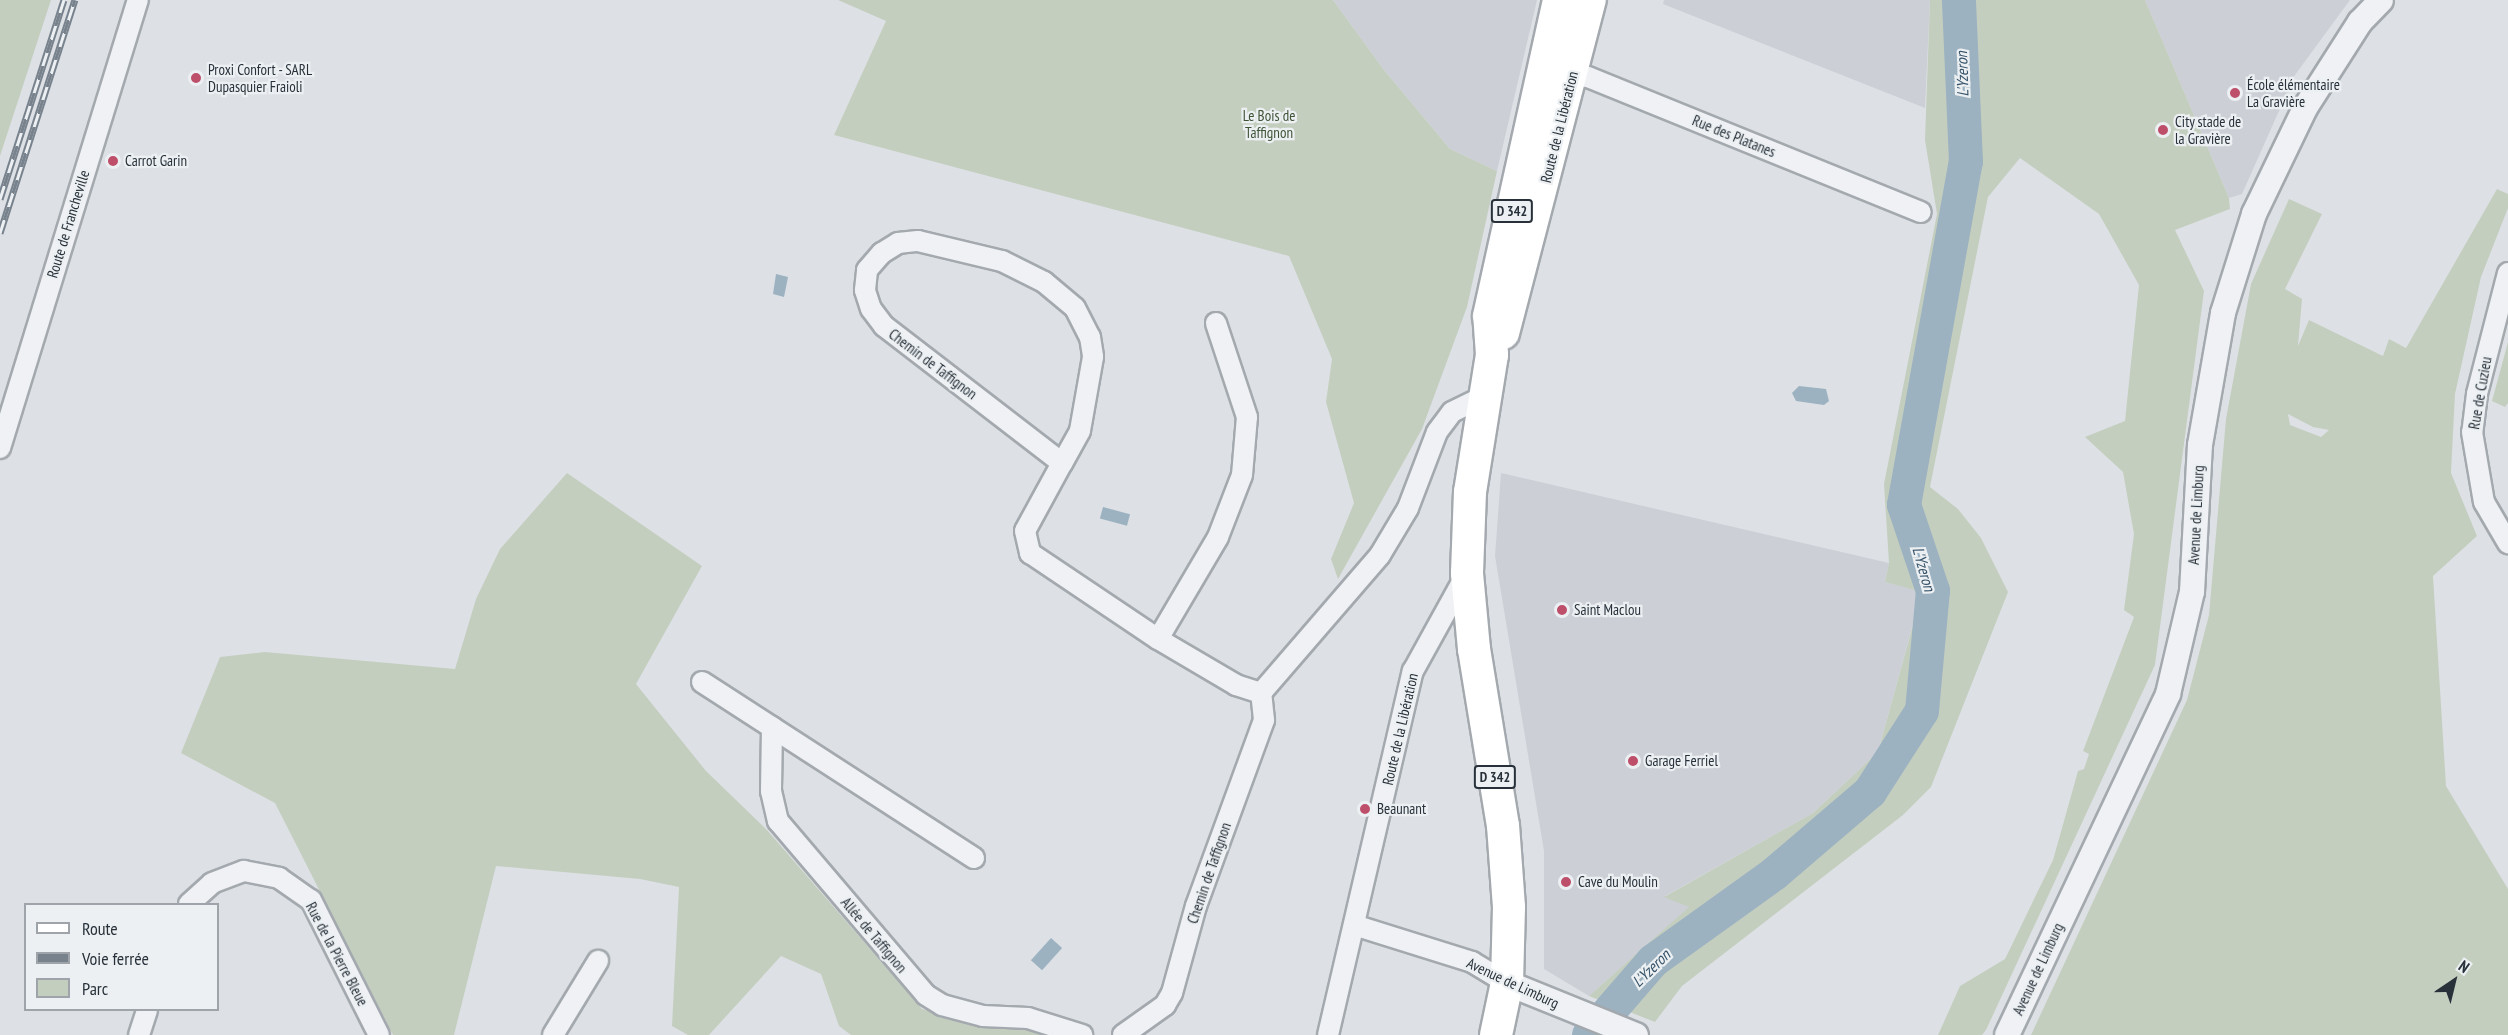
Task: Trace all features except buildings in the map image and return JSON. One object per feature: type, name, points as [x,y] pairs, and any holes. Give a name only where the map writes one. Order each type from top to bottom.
[{"type":"main road","name":"Route de la Libération","points":[[1507,983],[1509,907],[1503,826],[1474,650],[1467,573],[1470,492],[1492,355],[1509,320],[1558,71],[1559,0]]},
{"type":"main road","name":"Route de la Libération","points":[[1558,71],[1590,0]]},
{"type":"main road","name":"D 342","points":[[1496,1035],[1507,983]]},
{"type":"street","name":"Route de Francheville","points":[[0,448],[138,0]]},
{"type":"street","name":"Avenue de Limburg","points":[[2007,1035],[2168,694],[2192,592],[2200,445],[2223,313],[2254,214],[2305,108],[2360,22],[2381,0]]},
{"type":"street","name":"Rue des Platanes","points":[[1558,71],[1922,212]]},
{"type":"street","name":"Chemin de Taffignon","points":[[1062,463],[884,326],[871,309],[865,290],[867,270],[882,253],[898,243],[918,241],[1002,261],[1044,282],[1075,308],[1090,337],[1093,357],[1080,431],[1025,531],[1030,553],[1158,639],[1236,686],[1261,693],[1264,720],[1196,906],[1172,993],[1165,1005],[1123,1035]]},
{"type":"street","name":"Rue de Cuzieu","points":[[2508,273],[2477,394],[2472,432],[2484,502],[2508,543]]},
{"type":"street","points":[[1158,639],[1218,537],[1242,475],[1247,417],[1216,323]]},
{"type":"street","points":[[1261,693],[1380,555],[1408,508],[1437,432],[1452,412],[1485,396]]},
{"type":"street","name":"Route de la Libération","points":[[1328,1035],[1413,671],[1467,573]]},
{"type":"street","points":[[702,682],[974,858]]},
{"type":"street","name":"Allée de Taffignon","points":[[772,727],[771,791],[778,821],[926,995],[942,1005],[983,1016],[1028,1018],[1082,1035]]},
{"type":"street","name":"Rue de la Pierre Bleue","points":[[190,903],[212,883],[244,871],[279,878],[311,900],[379,1035]]},
{"type":"street","name":"Avenue de Limburg","points":[[1354,925],[1472,962],[1507,983],[1564,1008],[1636,1035]]},
{"type":"street","points":[[553,1035],[598,961]]},
{"type":"street","points":[[139,1035],[147,1011]]},
{"type":"shaded area","points":[[1333,0],[1537,0],[1497,171],[1450,149],[1384,70]]},
{"type":"shaded area","points":[[1664,0],[1930,0],[1925,108],[1663,4]]},
{"type":"shaded area","name":"École élémentaire La Gravière","points":[[2145,0],[2350,0],[2295,75],[2242,194],[2229,198]]},
{"type":"shaded area","points":[[1501,473],[1889,563],[1885,582],[1922,591],[1878,752],[1813,813],[1665,896],[1690,907],[1589,996],[1544,969],[1544,851],[1495,556]]},
{"type":"green space","points":[[0,0],[51,0],[0,156]]},
{"type":"green space","name":"Le Bois de Taffignon","points":[[838,0],[1333,0],[1384,70],[1450,149],[1497,171],[1467,307],[1422,429],[1338,579],[1331,559],[1354,503],[1326,402],[1332,359],[1289,256],[834,135],[886,21]]},
{"type":"green space","points":[[1930,0],[2145,0],[2229,198],[2230,209],[2175,230],[2204,291],[2155,665],[1986,1030],[1982,1035],[1938,1035],[1960,986],[2005,959],[2053,860],[2078,771],[2084,769],[2089,754],[2083,751],[2134,617],[2124,610],[2134,534],[2123,472],[2085,437],[2125,421],[2139,285],[2099,214],[2020,158],[1988,197],[1930,487],[1958,509],[1981,538],[2008,592],[1931,787],[1903,815],[1682,986],[1655,1022],[1589,996],[1689,907],[1664,897],[1813,813],[1878,752],[1922,592],[1885,582],[1889,563],[1884,484],[1937,214],[1925,140]]},
{"type":"green space","points":[[2497,189],[2508,194],[2508,208],[2481,277],[2455,394],[2451,473],[2477,536],[2433,576],[2446,786],[2508,889],[2508,1035],[2031,1035],[2187,700],[2209,615],[2226,419],[2251,284],[2289,199],[2322,214],[2285,289],[2302,299],[2298,346],[2309,320],[2383,356],[2389,339],[2406,348]],"holes":[[[2288,414],[2313,427],[2329,430],[2321,437],[2290,425]]]},
{"type":"green space","points":[[2508,342],[2508,403],[2505,407],[2492,401]]},
{"type":"green space","points":[[567,473],[702,566],[636,684],[706,771],[767,830],[922,1009],[981,1027],[1028,1027],[1048,1035],[851,1035],[839,1026],[821,974],[781,956],[709,1035],[688,1035],[672,1026],[679,887],[640,879],[496,866],[454,1035],[393,1035],[275,803],[181,753],[220,657],[265,652],[455,669],[476,599],[500,549]]},
{"type":"water","points":[[776,274],[788,277],[784,297],[773,294]]},
{"type":"water","points":[[1799,386],[1826,389],[1829,401],[1824,405],[1796,401],[1792,393]]},
{"type":"water","points":[[1103,507],[1130,514],[1127,526],[1100,519]]},
{"type":"water","points":[[1051,938],[1062,948],[1042,970],[1031,960]]},
{"type":"waterway","name":"L'Yzeron","points":[[1589,1035],[1653,961],[1774,874],[1870,792],[1922,711],[1933,591],[1904,505],[1966,162],[1959,0]]},
{"type":"railway","points":[[0,199],[64,0]]},
{"type":"railway","points":[[0,233],[75,0]]},
{"type":"place","name":"Proxi Confort - SARL Dupasquier Fraioli","points":[[196,78]]},
{"type":"place","name":"École élémentaire La Gravière","points":[[2235,93]]},
{"type":"place","name":"City stade de la Gravière","points":[[2163,130]]},
{"type":"place","name":"Carrot Garin","points":[[113,161]]},
{"type":"place","name":"Saint Maclou","points":[[1562,610]]},
{"type":"place","name":"Garage Ferriel","points":[[1633,761]]},
{"type":"place","name":"Beaunant","points":[[1365,809]]},
{"type":"place","name":"Cave du Moulin","points":[[1566,882]]}]
